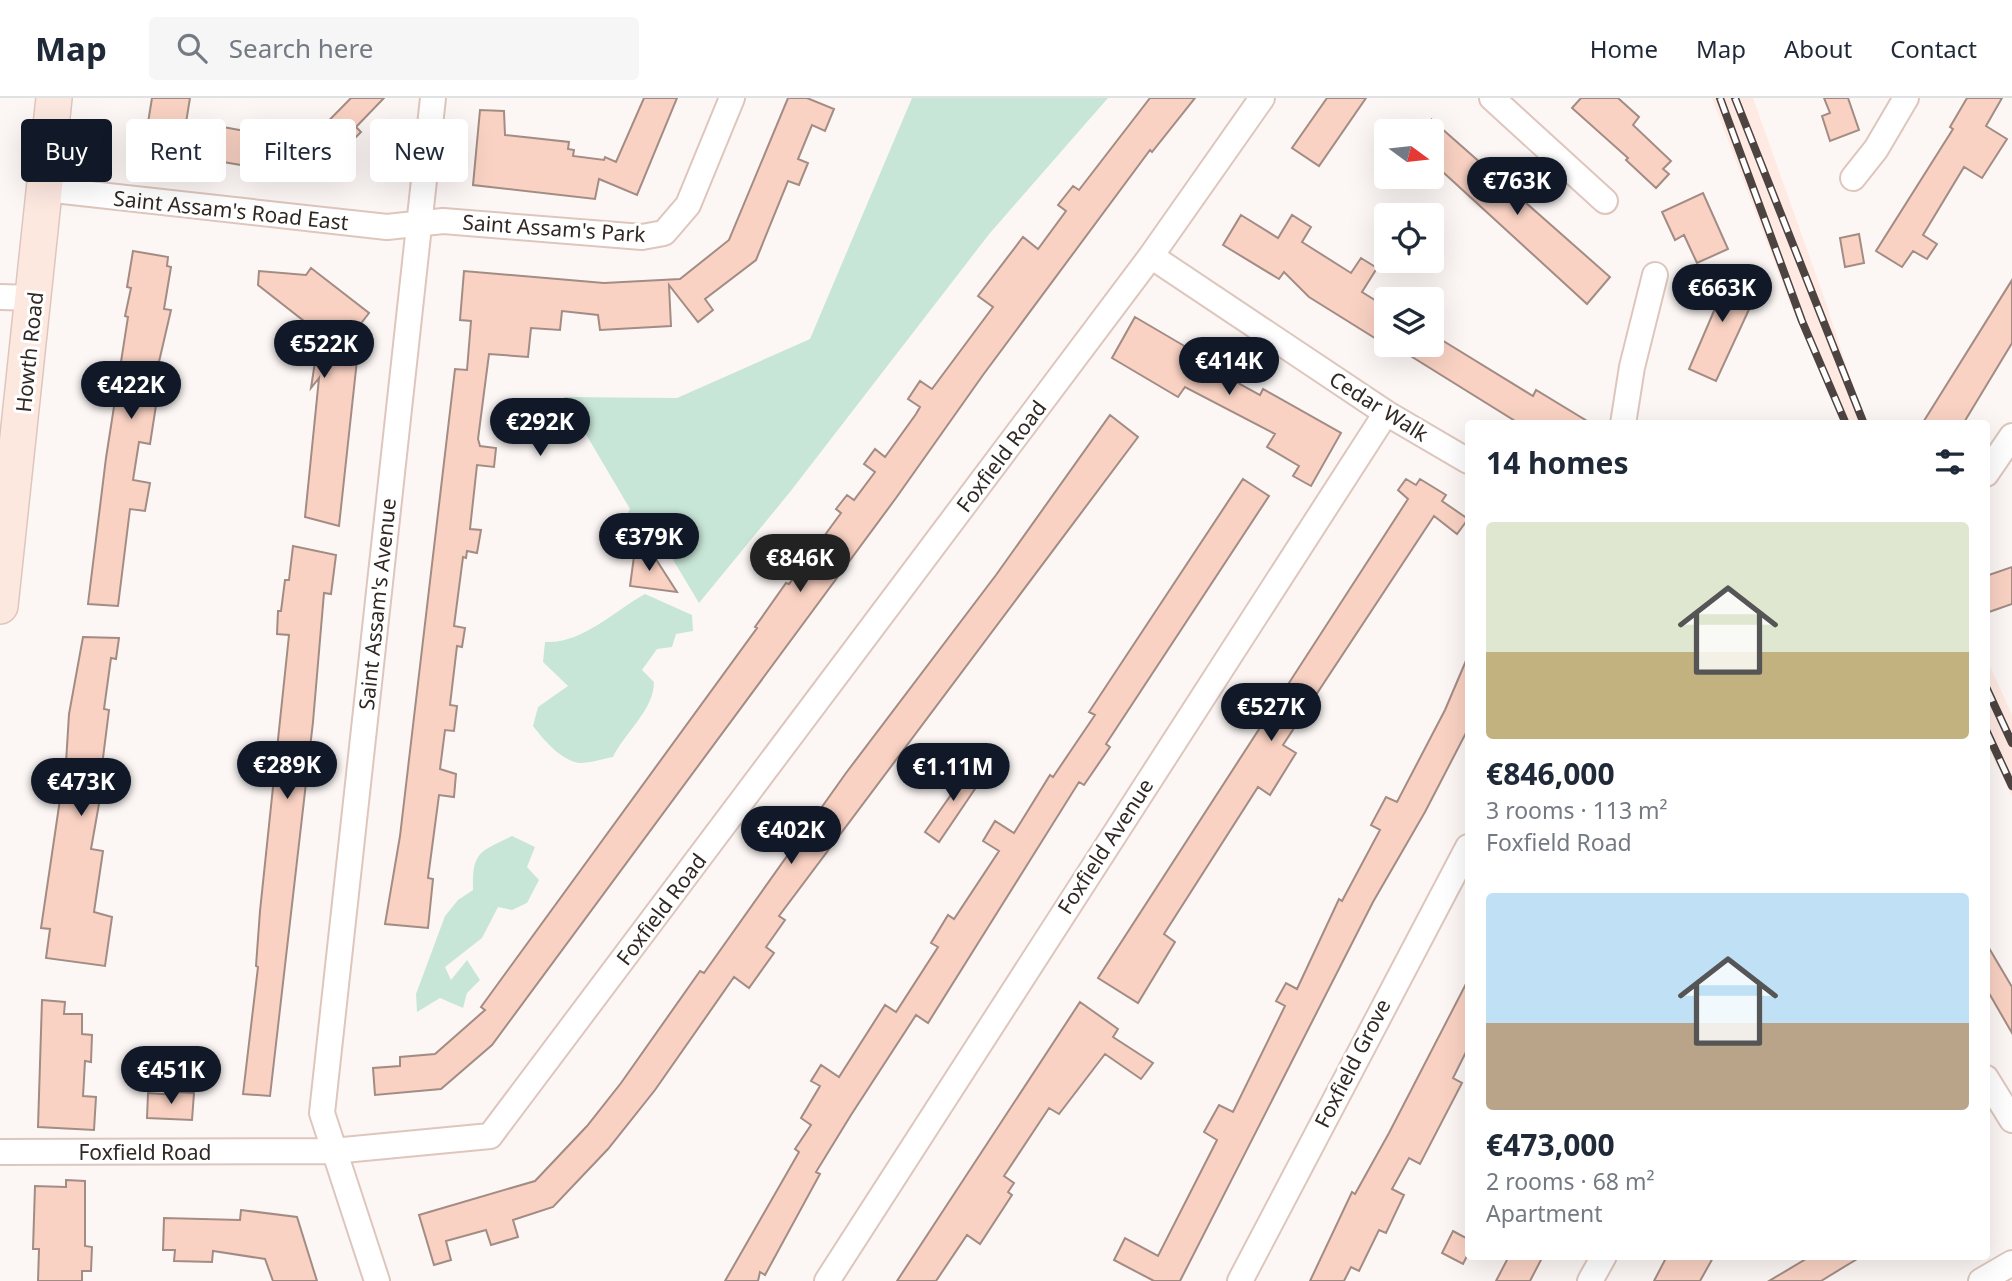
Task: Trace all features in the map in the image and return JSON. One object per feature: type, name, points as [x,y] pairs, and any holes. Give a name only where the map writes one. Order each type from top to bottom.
[{"type":"main road","name":"Howth Road","points":[[0,606],[35,299],[54,98]]},
{"type":"street","name":"Saint Assam's Avenue","points":[[377,1281],[322,1113],[433,98]]},
{"type":"street","name":"Saint Assam's Park","points":[[418,223],[443,221],[642,237],[664,233],[688,205],[732,98]]},
{"type":"street","name":"Foxfield Road","points":[[0,1152],[333,1151],[491,1136],[1151,256],[1262,98]]},
{"type":"street","points":[[1492,98],[1605,201]]},
{"type":"street","points":[[1853,178],[1876,149],[1906,98]]},
{"type":"street","name":"Saint Assam's Road East","points":[[45,189],[387,227],[418,223]]},
{"type":"street","name":"Cedar Walk","points":[[1151,256],[1387,413],[1465,459]]},
{"type":"street","points":[[1624,420],[1632,367],[1655,275]]},
{"type":"street","points":[[0,297],[35,299]]},
{"type":"street","name":"Foxfield Avenue","points":[[827,1281],[1387,413]]},
{"type":"street","points":[[1990,468],[2012,436]]},
{"type":"street","name":"Foxfield Grove","points":[[1240,1281],[1465,853]]},
{"type":"street","points":[[1990,1084],[2012,1120]]},
{"type":"street","points":[[1590,1281],[1602,1260]]},
{"type":"street","points":[[1981,1281],[2012,1263]]},
{"type":"shaded area","points":[[1712,98],[1753,98],[1825,300],[1864,420],[1842,420],[1790,303]]},
{"type":"shaded area","points":[[1990,666],[2012,715],[2012,796],[1990,751]]},
{"type":"green space","points":[[912,98],[1108,98],[990,233],[790,492],[699,603],[657,533],[613,540],[630,509],[564,397],[677,398],[810,339]]},
{"type":"green space","points":[[645,594],[692,615],[693,631],[676,634],[672,647],[657,649],[642,670],[654,682],[653,692],[644,711],[613,757],[580,763],[566,758],[553,749],[533,726],[538,707],[568,686],[543,662],[545,642],[572,638],[585,632]]},
{"type":"green space","points":[[512,836],[535,847],[527,867],[539,880],[527,903],[512,910],[498,907],[482,938],[445,967],[451,980],[467,960],[480,980],[467,993],[463,1008],[440,998],[417,1012],[416,994],[445,916],[458,900],[473,890],[474,867],[480,854]]},
{"type":"building","points":[[152,98],[190,98],[187,119],[149,119]]},
{"type":"building","points":[[351,98],[384,98],[356,127],[356,119],[330,119]]},
{"type":"building","points":[[644,98],[677,98],[637,195],[599,179],[595,199],[473,185],[480,110],[504,111],[505,135],[569,142],[568,149],[574,150],[573,156],[604,160],[605,157],[616,162]]},
{"type":"building","points":[[788,98],[807,98],[834,109],[825,131],[812,125],[798,159],[808,163],[799,185],[788,181],[756,260],[705,299],[713,310],[698,322],[669,285],[671,326],[600,330],[598,315],[562,311],[560,330],[531,328],[528,357],[489,354],[478,439],[480,446],[496,448],[494,467],[477,465],[470,529],[481,530],[477,553],[467,551],[466,558],[463,557],[454,626],[465,628],[462,647],[457,646],[450,705],[457,706],[454,731],[445,730],[440,769],[456,774],[454,797],[439,795],[428,878],[433,879],[428,928],[385,924],[400,836],[455,369],[467,370],[471,321],[460,320],[464,271],[604,283],[680,279],[729,240]]},
{"type":"building","points":[[1150,98],[1195,98],[1152,152],[1150,150],[492,1045],[441,1089],[375,1095],[373,1068],[400,1066],[400,1057],[435,1054],[485,1010],[481,1007],[757,628],[755,627],[786,583],[789,584],[841,513],[836,509],[847,495],[854,500],[875,472],[864,464],[875,449],[885,457],[916,414],[920,407],[908,399],[920,381],[932,389],[993,307],[978,296],[1023,237],[1038,249],[1066,211],[1058,205],[1073,186],[1079,190]]},
{"type":"building","points":[[1327,98],[1366,98],[1319,166],[1292,148]]},
{"type":"building","points":[[1581,98],[1618,98],[1639,117],[1633,125],[1671,161],[1663,169],[1669,174],[1656,188],[1626,160],[1628,158],[1572,108]]},
{"type":"building","points":[[1824,98],[1848,98],[1859,130],[1830,141],[1822,116],[1830,113]]},
{"type":"building","points":[[1967,98],[2002,98],[1986,126],[2007,139],[1982,178],[1964,167],[1923,235],[1937,244],[1927,259],[1913,251],[1902,267],[1876,251],[1953,129],[1950,127]]},
{"type":"building","points":[[226,128],[240,130],[240,165],[226,162]]},
{"type":"building","points":[[1444,131],[1610,277],[1587,304],[1444,173]]},
{"type":"building","points":[[1703,193],[1728,249],[1697,263],[1684,235],[1675,240],[1662,212]]},
{"type":"building","points":[[1241,215],[1278,238],[1292,215],[1311,227],[1302,242],[1351,273],[1361,258],[1374,266],[1374,273],[1362,292],[1374,300],[1374,338],[1309,297],[1284,272],[1279,279],[1223,245]]},
{"type":"building","points":[[1859,234],[1864,263],[1845,267],[1840,238]]},
{"type":"building","points":[[133,251],[168,257],[167,266],[171,267],[164,309],[171,310],[155,379],[160,380],[150,444],[139,442],[133,480],[150,483],[145,511],[130,509],[118,606],[88,604],[106,458],[128,317],[125,316],[131,288],[127,287]]},
{"type":"building","points":[[311,268],[369,313],[336,356],[357,360],[339,526],[305,517],[319,378],[311,388],[318,342],[323,336],[258,285],[259,271],[306,275]]},
{"type":"building","points":[[1717,270],[1742,281],[1752,303],[1716,381],[1689,369],[1717,304],[1704,299]]},
{"type":"building","points":[[2012,280],[2012,343],[1965,420],[1924,420]]},
{"type":"building","points":[[1135,317],[1198,354],[1195,359],[1260,395],[1263,389],[1341,433],[1311,486],[1293,476],[1299,466],[1267,447],[1275,434],[1185,387],[1178,397],[1112,358]]},
{"type":"building","points":[[1444,341],[1533,396],[1536,390],[1585,420],[1514,420],[1412,357],[1444,357]]},
{"type":"building","points":[[1110,415],[1138,437],[779,916],[785,920],[766,947],[774,953],[749,988],[734,977],[655,1090],[608,1149],[553,1207],[513,1220],[518,1237],[491,1245],[486,1230],[446,1241],[451,1260],[434,1265],[419,1215],[535,1181],[587,1126],[621,1083],[700,971],[704,973],[846,773],[996,575]]},
{"type":"building","points":[[1243,479],[1269,496],[1106,744],[1110,747],[1084,785],[1079,782],[928,1023],[916,1015],[816,1172],[820,1174],[765,1275],[760,1272],[758,1281],[725,1281],[799,1152],[795,1149],[811,1125],[801,1118],[820,1086],[811,1081],[821,1065],[839,1077],[885,1005],[896,1012],[938,947],[931,943],[948,915],[954,919],[999,851],[983,841],[995,821],[1014,833],[1050,775],[1053,777],[1095,715],[1089,712]]},
{"type":"building","points":[[1406,479],[1416,485],[1420,479],[1446,495],[1442,501],[1465,517],[1465,523],[1457,534],[1434,516],[1283,745],[1296,753],[1270,795],[1258,787],[1164,934],[1175,942],[1138,1003],[1098,978],[1408,499],[1398,490]]},
{"type":"building","points":[[293,546],[336,555],[331,594],[324,593],[313,722],[270,1096],[243,1094],[258,967],[260,911],[289,635],[277,634],[278,611],[281,611],[285,580],[289,580]]},
{"type":"building","points":[[635,549],[650,550],[677,592],[630,586]]},
{"type":"building","points":[[2012,567],[2012,604],[1990,612],[1990,575]]},
{"type":"building","points":[[83,637],[119,638],[116,659],[111,658],[104,709],[109,710],[102,766],[110,767],[108,788],[102,787],[91,849],[103,851],[94,912],[112,917],[105,966],[46,958],[50,929],[41,928],[65,779],[69,714]]},
{"type":"building","points":[[1465,663],[1465,735],[1425,812],[1373,902],[1180,1281],[1154,1281],[1114,1260],[1125,1238],[1158,1256],[1217,1140],[1204,1132],[1219,1105],[1233,1112],[1285,1006],[1276,1001],[1286,983],[1297,989],[1339,899],[1342,901],[1380,830],[1371,825],[1386,797],[1397,802],[1445,710]]},
{"type":"building","points":[[956,766],[979,783],[939,842],[925,832],[955,789],[945,781]]},
{"type":"building","points":[[1990,950],[2012,987],[2012,1033],[1990,995]]},
{"type":"building","points":[[1465,986],[1465,1054],[1453,1078],[1462,1083],[1420,1164],[1409,1158],[1392,1189],[1404,1195],[1386,1233],[1379,1230],[1359,1271],[1351,1267],[1344,1281],[1310,1281],[1352,1192],[1355,1194]]},
{"type":"building","points":[[42,1000],[65,1002],[64,1014],[82,1014],[82,1034],[92,1035],[91,1062],[85,1061],[83,1096],[96,1097],[94,1130],[38,1127]]},
{"type":"building","points":[[1080,1002],[1118,1029],[1113,1037],[1153,1063],[1141,1079],[1105,1054],[1059,1114],[1049,1108],[1004,1176],[1014,1183],[1008,1192],[1012,1195],[980,1244],[967,1235],[936,1281],[897,1281]]},
{"type":"building","points":[[176,1092],[194,1093],[192,1120],[147,1118],[148,1093],[176,1095]]},
{"type":"building","points":[[66,1180],[85,1181],[85,1246],[92,1247],[91,1271],[82,1271],[82,1281],[38,1281],[39,1249],[33,1249],[35,1186],[66,1187]]},
{"type":"building","points":[[241,1210],[297,1217],[317,1281],[273,1281],[265,1259],[213,1251],[212,1262],[174,1261],[175,1250],[163,1250],[164,1218],[240,1220]]},
{"type":"building","points":[[1453,1231],[1465,1237],[1463,1264],[1442,1253]]},
{"type":"building","points":[[1507,1260],[1541,1260],[1530,1281],[1496,1281]]},
{"type":"building","points":[[1665,1260],[1712,1260],[1700,1281],[1654,1281]]},
{"type":"building","points":[[1804,1260],[1855,1260],[1821,1281],[1769,1281]]},
{"type":"railway","points":[[1720,98],[1802,321],[1844,420]]},
{"type":"railway","points":[[1735,98],[1862,420]]},
{"type":"railway","points":[[1990,696],[2012,743]]},
{"type":"railway","points":[[1990,739],[2012,786]]}]
